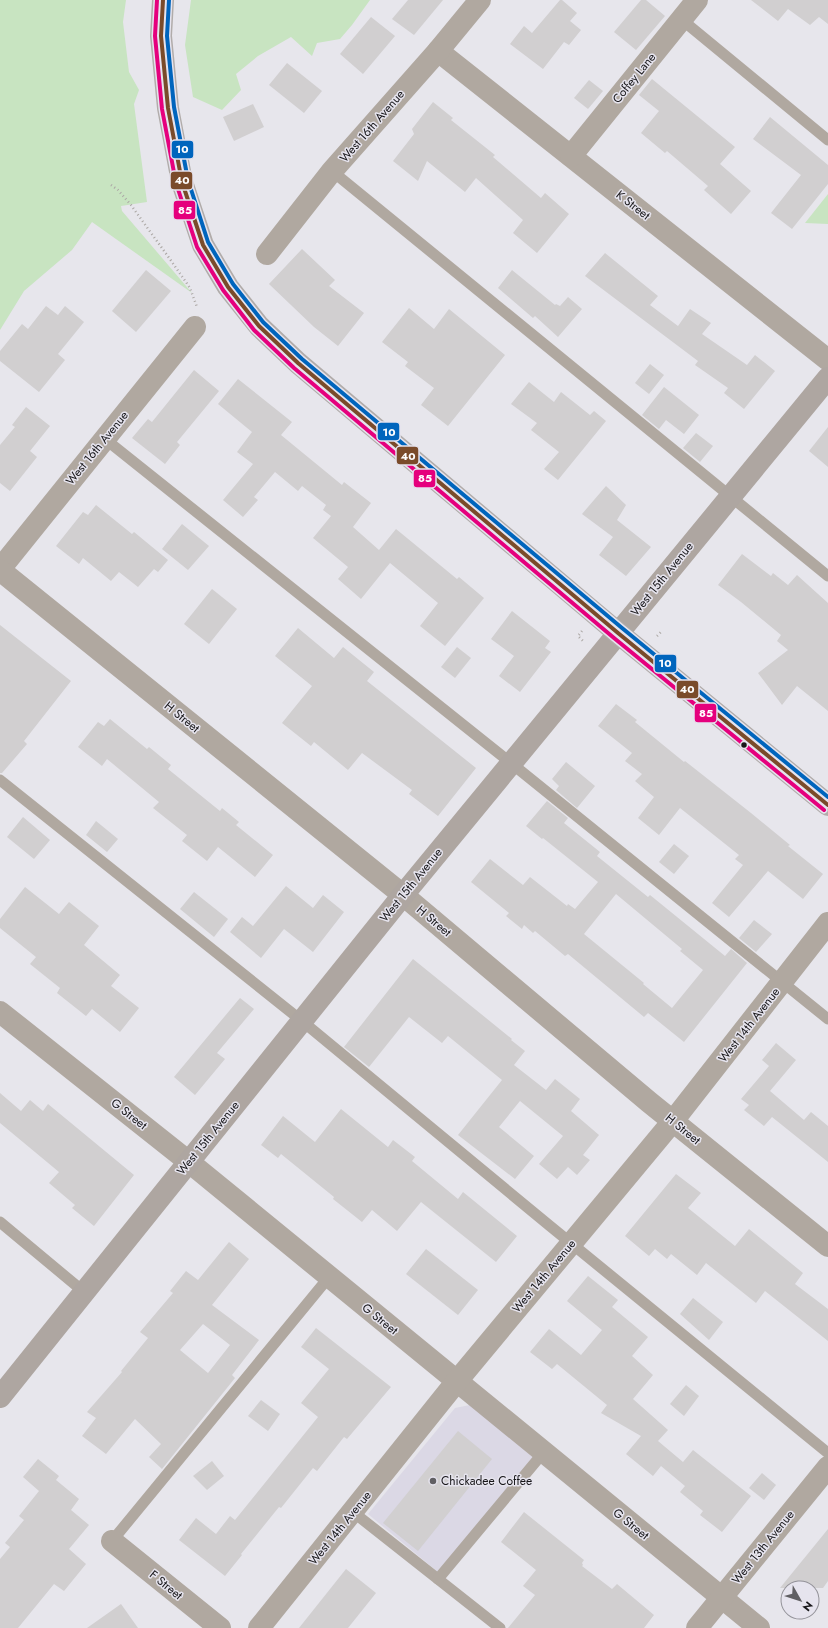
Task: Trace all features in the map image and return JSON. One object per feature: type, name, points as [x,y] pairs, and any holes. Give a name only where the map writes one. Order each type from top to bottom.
[{"type":"main road","points":[[163,0],[161,36],[166,94],[182,182],[203,245],[228,287],[259,326],[298,363],[618,633],[828,805]]},
{"type":"main road","name":"West 15th Avenue","points":[[0,1396],[403,895],[828,378]]},
{"type":"street","name":"West 16th Avenue","points":[[267,254],[332,171],[438,51],[480,0]]},
{"type":"street","name":"Coffey Lane","points":[[571,156],[697,0]]},
{"type":"street","name":"K Street","points":[[438,51],[828,360]]},
{"type":"street","name":"West 16th Avenue","points":[[0,570],[195,328]]},
{"type":"street","name":"H Street","points":[[0,570],[403,895],[673,1121],[828,1246]]},
{"type":"street","name":"West 14th Avenue","points":[[259,1628],[457,1381],[673,1121],[828,924]]},
{"type":"street","name":"G Street","points":[[0,1012],[189,1162],[758,1628]]},
{"type":"street","name":"West 13th Avenue","points":[[697,1628],[828,1467]]},
{"type":"street","name":"F Street","points":[[112,1542],[220,1628]]},
{"type":"lane","points":[[682,19],[828,140]]},
{"type":"lane","points":[[332,171],[828,576]]},
{"type":"lane","points":[[105,439],[511,763],[828,1019]]},
{"type":"lane","points":[[0,780],[302,1021],[571,1244],[828,1453]]},
{"type":"lane","points":[[0,1222],[84,1292]]},
{"type":"lane","points":[[112,1542],[329,1277]]},
{"type":"lane","points":[[438,1579],[543,1453]]},
{"type":"lane","points":[[353,1512],[500,1628]]},
{"type":"path","points":[[110,185],[118,190],[131,205],[190,288],[197,306],[195,328]]},
{"type":"shaded area","points":[[470,1405],[540,1462],[445,1578],[368,1514],[455,1408]]},
{"type":"green space","points":[[0,0],[126,0],[123,22],[129,72],[139,90],[134,104],[147,202],[121,206],[122,211],[192,293],[92,222],[72,250],[24,291],[0,330]]},
{"type":"green space","points":[[191,0],[370,0],[340,39],[317,43],[312,56],[291,37],[258,56],[236,74],[241,90],[222,110],[193,97],[185,45]]},
{"type":"green space","points":[[828,194],[828,224],[805,223]]},
{"type":"building","points":[[408,0],[443,0],[414,35],[392,19]]},
{"type":"building","points":[[560,0],[562,0],[577,13],[570,21],[581,30],[569,45],[564,42],[543,69],[510,44],[524,26],[532,33]]},
{"type":"building","points":[[641,0],[646,0],[665,16],[636,50],[614,32]]},
{"type":"building","points":[[751,0],[828,0],[828,24],[819,17],[810,25],[788,9],[778,21]]},
{"type":"building","points":[[371,17],[395,36],[363,74],[340,54]]},
{"type":"building","points":[[287,63],[322,91],[304,113],[269,85]]},
{"type":"building","points":[[652,79],[735,147],[720,164],[751,191],[731,214],[704,190],[708,186],[667,151],[665,153],[641,133],[659,111],[639,95]]},
{"type":"building","points":[[589,80],[603,91],[588,109],[574,98]]},
{"type":"building","points":[[433,102],[453,118],[451,120],[495,155],[493,157],[541,198],[545,193],[569,214],[537,253],[513,233],[523,220],[476,178],[465,192],[427,161],[418,181],[393,161],[414,134],[412,129]]},
{"type":"building","points":[[253,104],[264,127],[234,141],[223,117]]},
{"type":"building","points":[[770,117],[828,165],[828,184],[792,229],[771,213],[801,175],[753,139]]},
{"type":"building","points":[[302,249],[335,280],[329,286],[364,313],[338,346],[314,327],[269,284]]},
{"type":"building","points":[[605,253],[658,296],[650,305],[678,326],[690,309],[711,323],[702,334],[747,365],[755,355],[775,371],[744,409],[724,393],[728,388],[695,365],[698,361],[585,276]]},
{"type":"building","points":[[146,270],[171,291],[136,332],[112,311]]},
{"type":"building","points":[[512,270],[555,305],[560,306],[568,297],[582,309],[558,337],[535,316],[533,318],[498,288]]},
{"type":"building","points":[[46,306],[58,315],[65,306],[84,322],[58,354],[65,360],[39,392],[0,361],[0,351],[22,324],[28,329]]},
{"type":"building","points":[[409,308],[434,329],[449,309],[505,355],[448,426],[421,405],[434,388],[405,366],[408,362],[382,342]]},
{"type":"building","points":[[650,364],[664,375],[649,394],[635,383]]},
{"type":"building","points":[[194,370],[219,391],[177,442],[180,445],[165,464],[132,438],[148,419],[152,422]]},
{"type":"building","points":[[238,379],[292,422],[281,435],[342,485],[344,482],[371,503],[353,527],[379,550],[396,529],[457,579],[459,577],[484,598],[445,646],[420,626],[438,603],[390,563],[361,599],[338,579],[348,567],[313,538],[331,516],[323,510],[326,505],[302,486],[298,491],[275,472],[254,497],[258,500],[243,517],[223,500],[253,464],[237,452],[252,432],[218,404]]},
{"type":"building","points":[[529,382],[554,402],[561,392],[590,415],[594,411],[606,421],[558,480],[544,469],[559,452],[531,430],[537,423],[511,404]]},
{"type":"building","points":[[664,387],[699,415],[684,434],[666,420],[659,429],[642,415]]},
{"type":"building","points":[[26,407],[50,426],[30,451],[37,457],[10,491],[0,483],[0,445],[15,427],[12,425]]},
{"type":"building","points":[[828,427],[828,467],[809,451]]},
{"type":"building","points":[[696,433],[713,446],[700,462],[683,448]]},
{"type":"building","points":[[606,486],[626,505],[617,520],[651,547],[626,576],[599,555],[613,537],[582,514]]},
{"type":"building","points":[[96,505],[132,534],[134,532],[168,560],[158,572],[154,569],[138,587],[119,572],[111,581],[83,558],[79,564],[56,546],[83,512],[88,515]]},
{"type":"building","points":[[182,524],[209,546],[188,570],[162,549]]},
{"type":"building","points":[[742,554],[771,576],[773,573],[788,585],[797,575],[828,603],[828,711],[797,686],[782,705],[758,673],[788,650],[777,641],[781,635],[718,585]]},
{"type":"building","points":[[212,589],[237,609],[209,644],[184,624]]},
{"type":"building","points":[[512,611],[550,641],[545,648],[551,652],[520,692],[499,676],[514,656],[491,639]]},
{"type":"building","points":[[0,625],[71,681],[24,741],[27,744],[2,773],[0,773]]},
{"type":"building","points":[[298,628],[334,658],[343,647],[374,672],[367,681],[476,768],[438,816],[409,794],[412,790],[362,753],[348,770],[314,742],[311,746],[282,723],[312,686],[275,656]]},
{"type":"building","points":[[457,647],[471,658],[455,678],[441,667]]},
{"type":"building","points":[[616,704],[637,720],[635,722],[684,762],[685,761],[751,813],[790,845],[788,846],[823,874],[803,899],[768,871],[729,917],[712,903],[743,865],[735,859],[739,855],[680,808],[659,835],[638,818],[654,797],[635,781],[642,774],[625,761],[632,753],[598,726]]},
{"type":"building","points":[[110,719],[147,749],[149,747],[171,765],[168,769],[220,811],[222,808],[239,822],[236,825],[273,855],[255,877],[218,847],[207,861],[182,841],[187,835],[153,808],[159,802],[107,759],[102,766],[78,747],[98,722],[104,726]]},
{"type":"building","points":[[566,762],[595,786],[577,808],[556,790],[559,786],[552,779]]},
{"type":"building","points":[[547,801],[568,818],[564,823],[600,852],[597,856],[648,897],[650,895],[725,956],[731,949],[747,963],[684,1042],[648,1013],[644,1017],[568,954],[565,956],[535,931],[533,933],[524,925],[522,929],[506,916],[509,913],[471,882],[490,859],[523,885],[530,877],[567,906],[568,904],[575,909],[598,882],[526,826]],"holes":[[[616,894],[682,949],[680,951],[703,970],[672,1008],[584,934]]]},
{"type":"building","points":[[23,817],[50,840],[34,859],[7,837]]},
{"type":"building","points":[[96,821],[118,839],[107,852],[86,835]]},
{"type":"building","points":[[674,844],[689,856],[674,874],[659,862]]},
{"type":"building","points":[[286,886],[313,908],[323,895],[344,912],[313,952],[284,929],[261,958],[230,932],[242,917],[253,926]]},
{"type":"building","points":[[25,887],[59,914],[69,902],[99,926],[84,945],[120,975],[111,986],[139,1008],[120,1032],[92,1009],[86,1016],[57,993],[60,988],[30,964],[36,957],[0,928],[0,919]]},
{"type":"building","points":[[194,892],[228,919],[214,937],[180,909]]},
{"type":"building","points":[[754,920],[772,934],[756,952],[739,938]]},
{"type":"building","points":[[413,959],[525,1051],[514,1065],[546,1090],[555,1079],[580,1099],[571,1111],[599,1135],[583,1155],[590,1160],[577,1175],[568,1167],[557,1179],[539,1164],[563,1136],[520,1101],[499,1127],[534,1156],[515,1179],[458,1135],[502,1080],[448,1036],[442,1043],[409,1017],[369,1067],[344,1047]]},
{"type":"building","points":[[240,998],[254,1009],[217,1053],[225,1059],[195,1095],[174,1077]]},
{"type":"building","points":[[776,1043],[796,1060],[770,1091],[804,1120],[811,1112],[828,1126],[828,1162],[772,1117],[764,1126],[744,1110],[749,1105],[741,1099],[769,1066],[762,1060]]},
{"type":"building","points":[[0,1093],[21,1111],[30,1100],[43,1111],[48,1104],[134,1175],[94,1226],[72,1208],[75,1205],[49,1183],[59,1172],[0,1123]]},
{"type":"building","points":[[341,1109],[388,1147],[393,1140],[415,1157],[412,1161],[458,1199],[463,1192],[517,1236],[496,1262],[421,1202],[397,1231],[372,1210],[362,1222],[281,1154],[278,1158],[261,1145],[283,1116],[315,1142]]},
{"type":"building","points":[[676,1174],[701,1193],[688,1208],[735,1246],[749,1229],[803,1273],[795,1284],[828,1309],[828,1341],[765,1291],[756,1303],[706,1263],[697,1275],[671,1254],[667,1259],[655,1249],[649,1256],[625,1236]]},
{"type":"building","points":[[229,1242],[249,1259],[212,1305],[259,1340],[232,1375],[235,1378],[162,1469],[149,1457],[161,1444],[135,1419],[106,1454],[82,1436],[96,1418],[87,1412],[122,1372],[121,1371],[148,1338],[140,1332],[173,1293],[170,1291],[186,1271],[198,1280]],"holes":[[[203,1324],[230,1345],[208,1373],[180,1350]]]},
{"type":"building","points":[[426,1249],[478,1290],[458,1315],[406,1274]]},
{"type":"building","points":[[588,1276],[618,1300],[612,1307],[648,1337],[632,1356],[653,1375],[633,1399],[668,1430],[658,1441],[683,1462],[693,1450],[751,1496],[722,1532],[700,1515],[703,1511],[680,1492],[685,1486],[661,1466],[653,1476],[626,1454],[641,1436],[601,1413],[607,1405],[557,1364],[552,1369],[530,1352],[549,1329],[581,1355],[602,1330],[567,1301]]},
{"type":"building","points":[[693,1298],[723,1322],[709,1340],[680,1314]]},
{"type":"building","points":[[316,1328],[391,1387],[347,1439],[344,1437],[317,1471],[313,1468],[281,1508],[279,1507],[225,1576],[179,1540],[196,1518],[216,1534],[230,1516],[235,1520],[318,1417],[301,1403],[329,1369],[301,1347]]},
{"type":"building","points":[[686,1385],[699,1396],[684,1416],[670,1404]]},
{"type":"building","points":[[261,1400],[280,1414],[268,1431],[248,1416]]},
{"type":"building","points":[[458,1431],[492,1459],[418,1551],[383,1523]]},
{"type":"building","points":[[38,1459],[59,1476],[56,1480],[79,1499],[71,1510],[89,1525],[69,1549],[86,1564],[64,1591],[54,1584],[18,1628],[0,1628],[0,1559],[10,1547],[5,1543],[24,1520],[19,1516],[39,1491],[23,1477]]},
{"type":"building","points":[[212,1461],[224,1476],[207,1490],[193,1476]]},
{"type":"building","points":[[762,1473],[776,1485],[764,1500],[749,1488]]},
{"type":"building","points":[[524,1512],[584,1560],[582,1566],[612,1589],[617,1584],[654,1615],[644,1628],[508,1628],[535,1595],[523,1586],[536,1570],[501,1542]]},
{"type":"building","points":[[828,1529],[828,1581],[823,1588],[820,1588],[820,1580],[787,1580]]},
{"type":"building","points":[[346,1569],[376,1593],[348,1628],[299,1628]]},
{"type":"building","points":[[121,1604],[138,1628],[87,1628]]},
{"type":"transit line","name":"85","points":[[157,0],[155,36],[162,109],[176,183],[197,247],[223,290],[254,330],[294,368],[614,638],[824,810]]},
{"type":"transit line","name":"40","points":[[163,0],[161,36],[168,108],[182,182],[203,245],[228,287],[259,326],[298,363],[618,633],[828,805]]},
{"type":"transit line","name":"10","points":[[169,0],[167,36],[174,107],[188,180],[208,242],[233,284],[263,322],[302,359],[622,628],[828,797]]},
{"type":"place","name":"Chickadee Coffee","points":[[433,1481]]}]
